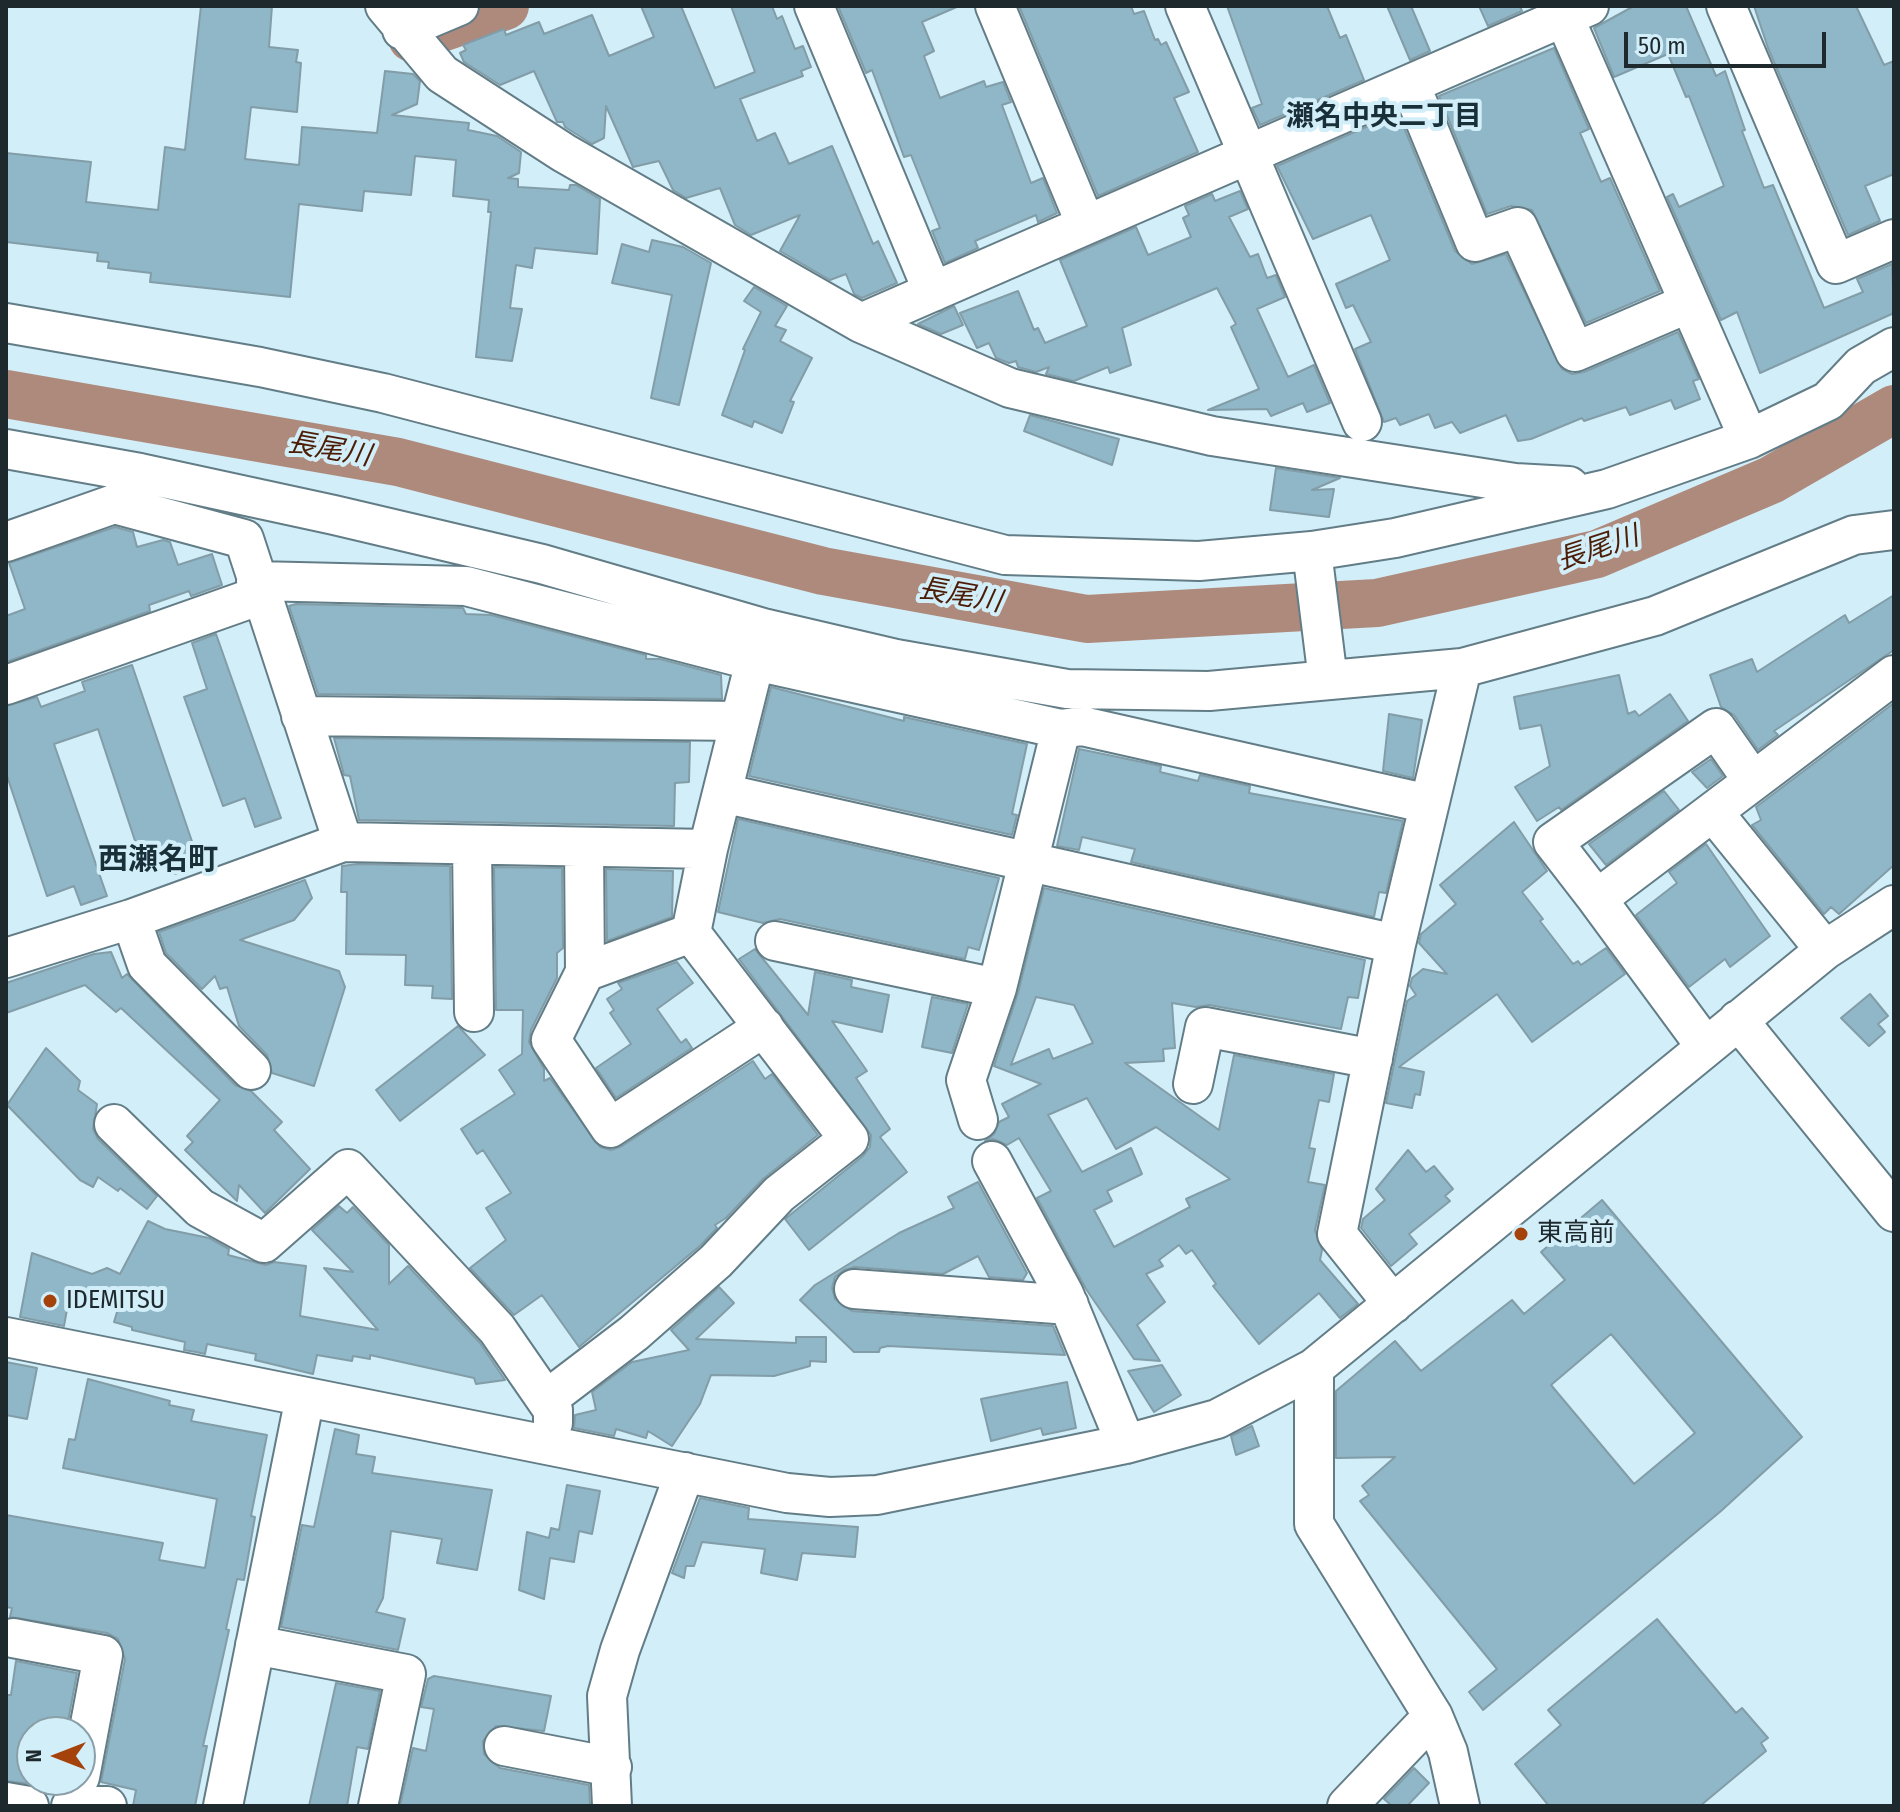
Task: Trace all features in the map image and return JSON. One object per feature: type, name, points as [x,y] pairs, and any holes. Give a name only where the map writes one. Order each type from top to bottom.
[{"type":"street","points":[[394,18],[459,6]]},
{"type":"street","points":[[814,6],[933,292]]},
{"type":"street","points":[[995,6],[1086,225]]},
{"type":"street","points":[[1185,6],[1362,422]]},
{"type":"street","points":[[1726,6],[1836,264],[1894,239]]},
{"type":"street","points":[[861,323],[1577,11],[1689,303],[1749,439]]},
{"type":"street","points":[[394,18],[442,74],[564,153],[861,323],[1010,388],[1212,436],[1515,483],[1607,489]]},
{"type":"street","points":[[1410,84],[1475,242],[1518,227],[1575,352],[1689,303]]},
{"type":"street","points":[[6,323],[260,367],[383,393],[1005,555],[1199,561],[1312,551],[1395,538],[1607,489],[1749,439],[1828,401],[1861,366],[1894,347]]},
{"type":"street","points":[[6,449],[140,473],[542,564],[763,628],[896,659],[1067,689],[1209,691],[1462,668],[1655,616],[1854,535],[1894,530]]},
{"type":"street","points":[[6,542],[114,504],[244,539],[343,842]]},
{"type":"street","points":[[1312,551],[1328,680]]},
{"type":"street","points":[[6,685],[259,588],[466,586],[755,661],[1061,729],[1082,726],[1429,804]]},
{"type":"street","points":[[546,1400],[634,1333],[716,1261],[779,1194],[849,1139],[691,933],[708,849],[755,661]]},
{"type":"street","points":[[1393,1304],[1337,1234],[1396,944],[1462,668]]},
{"type":"street","points":[[1597,899],[1894,675]]},
{"type":"street","points":[[301,716],[740,721]]},
{"type":"street","points":[[1706,1047],[1553,842],[1716,728],[1753,781]]},
{"type":"street","points":[[978,1120],[966,1080],[997,988],[1061,729]]},
{"type":"street","points":[[722,793],[1396,944]]},
{"type":"street","points":[[1713,812],[1825,950]]},
{"type":"street","points":[[6,958],[131,919],[343,842],[708,849]]},
{"type":"street","points":[[472,845],[474,1012]]},
{"type":"street","points":[[584,847],[585,972],[551,1040],[610,1128],[764,1027]]},
{"type":"street","points":[[6,1337],[787,1493],[830,1497],[877,1495],[1126,1444],[1217,1419],[1314,1368],[1825,950],[1894,905]]},
{"type":"street","points":[[131,919],[147,965],[251,1070]]},
{"type":"street","points":[[585,972],[691,933]]},
{"type":"street","points":[[775,941],[997,988]]},
{"type":"street","points":[[1738,1020],[1894,1212]]},
{"type":"street","points":[[1193,1084],[1205,1027],[1373,1059]]},
{"type":"street","points":[[114,1124],[200,1208],[264,1243],[348,1169],[497,1329],[553,1410],[554,1446]]},
{"type":"street","points":[[992,1161],[1069,1305],[1126,1444]]},
{"type":"street","points":[[854,1289],[1069,1305]]},
{"type":"street","points":[[1314,1368],[1314,1524],[1433,1716],[1448,1752],[1460,1806]]},
{"type":"street","points":[[223,1806],[305,1397]]},
{"type":"street","points":[[612,1806],[607,1696],[620,1650],[685,1472]]},
{"type":"street","points":[[13,1638],[103,1655],[92,1716]]},
{"type":"street","points":[[255,1645],[406,1674],[378,1806]]},
{"type":"street","points":[[1347,1806],[1433,1716]]},
{"type":"street","points":[[504,1746],[612,1767]]},
{"type":"street","points":[[6,1802],[29,1806]]},
{"type":"street","points":[[73,1806],[107,1806]]},
{"type":"building","points":[[201,6],[272,6],[269,47],[298,50],[296,62],[301,63],[297,112],[251,107],[245,159],[299,165],[302,127],[377,133],[385,71],[413,74],[420,81],[417,104],[392,115],[469,123],[468,130],[497,136],[521,152],[519,173],[508,178],[518,179],[518,187],[569,190],[570,185],[576,185],[600,199],[597,254],[535,248],[532,268],[516,265],[510,308],[522,309],[512,361],[476,357],[491,212],[488,212],[489,200],[453,196],[456,160],[415,156],[411,195],[364,191],[362,211],[299,204],[290,297],[150,282],[151,273],[108,268],[109,262],[97,261],[98,253],[6,242],[6,153],[91,162],[86,202],[158,210],[165,147],[185,150]]},
{"type":"building","points":[[641,6],[681,6],[715,88],[755,72],[731,6],[772,6],[777,19],[782,16],[795,49],[803,46],[811,67],[801,71],[803,76],[740,99],[757,141],[775,133],[789,164],[832,146],[873,244],[878,241],[897,283],[862,298],[854,294],[846,274],[830,280],[780,251],[800,215],[751,235],[735,225],[720,188],[686,198],[673,190],[659,161],[633,167],[606,106],[604,138],[592,144],[565,127],[563,122],[557,122],[534,71],[500,85],[464,62],[460,53],[466,50],[463,45],[504,29],[506,35],[539,22],[544,34],[592,15],[609,56],[654,37]]},
{"type":"building","points":[[838,6],[959,6],[922,22],[934,51],[924,56],[940,98],[984,81],[986,87],[1003,82],[1011,102],[1002,105],[1031,183],[1043,178],[1057,213],[1038,222],[1036,215],[975,241],[978,248],[945,263],[932,231],[940,228],[911,155],[904,157],[872,70],[866,73]]},
{"type":"building","points":[[1019,6],[1131,6],[1134,14],[1144,11],[1155,40],[1158,39],[1161,45],[1166,42],[1189,92],[1174,98],[1198,152],[1098,196]]},
{"type":"building","points":[[1227,6],[1327,6],[1340,38],[1346,35],[1364,80],[1260,125],[1252,108],[1262,104]]},
{"type":"building","points":[[1387,6],[1411,6],[1430,51],[1410,60]]},
{"type":"building","points":[[1479,6],[1520,6],[1522,11],[1488,26]]},
{"type":"building","points":[[1634,6],[1686,6],[1716,76],[1725,71],[1745,130],[1742,131],[1764,188],[1773,185],[1824,308],[1863,292],[1857,279],[1892,264],[1894,313],[1760,373],[1737,312],[1721,320],[1667,197],[1673,194],[1679,207],[1724,186],[1689,96],[1686,97],[1668,54],[1614,77],[1594,28]]},
{"type":"building","points":[[1754,6],[1856,6],[1884,65],[1894,61],[1894,174],[1865,186],[1880,221],[1848,235],[1768,48]]},
{"type":"building","points":[[1554,48],[1589,129],[1580,133],[1601,182],[1610,178],[1660,291],[1586,323],[1532,210],[1511,206],[1487,214],[1439,96]]},
{"type":"building","points":[[1398,113],[1455,251],[1472,264],[1506,254],[1562,369],[1572,374],[1584,372],[1678,332],[1699,379],[1693,381],[1700,399],[1675,409],[1671,400],[1630,415],[1626,407],[1584,421],[1582,418],[1531,439],[1518,441],[1506,415],[1460,433],[1452,422],[1435,428],[1429,414],[1400,425],[1396,418],[1384,422],[1355,349],[1371,342],[1353,305],[1346,308],[1336,284],[1390,260],[1371,215],[1313,239],[1277,166]]},
{"type":"building","points":[[1240,191],[1248,209],[1229,217],[1250,257],[1258,254],[1267,278],[1276,275],[1285,297],[1257,309],[1288,377],[1314,365],[1330,403],[1307,412],[1303,403],[1271,416],[1267,409],[1208,410],[1259,389],[1231,327],[1236,324],[1217,288],[1122,328],[1131,365],[1110,373],[1108,367],[1074,381],[1046,374],[1049,367],[1036,372],[1018,367],[1016,361],[1009,363],[996,358],[989,343],[977,348],[960,313],[1018,291],[1034,330],[1038,328],[1045,343],[1087,326],[1060,260],[1136,227],[1148,255],[1191,237],[1183,218],[1189,215],[1185,206],[1212,194],[1215,201]]},
{"type":"building","points":[[652,240],[683,247],[711,263],[679,405],[651,398],[672,295],[612,283],[622,244],[649,252]]},
{"type":"building","points":[[754,287],[787,306],[775,326],[786,330],[780,341],[812,358],[790,401],[794,402],[782,433],[754,421],[752,427],[722,415],[743,349],[761,312],[744,301]]},
{"type":"building","points":[[954,306],[963,325],[941,334],[918,324]]},
{"type":"building","points":[[1030,415],[1119,439],[1112,465],[1024,431]]},
{"type":"building","points":[[1276,468],[1340,478],[1312,490],[1334,489],[1329,517],[1270,510]]},
{"type":"building","points":[[115,527],[133,532],[137,547],[163,540],[170,542],[178,565],[212,554],[222,585],[191,596],[189,591],[149,605],[150,611],[6,662],[6,616],[25,609],[9,563]]},
{"type":"building","points":[[1894,595],[1894,650],[1774,731],[1778,735],[1758,750],[1734,715],[1721,707],[1710,675],[1752,659],[1757,672],[1845,615],[1849,623]]},
{"type":"building","points":[[289,606],[463,608],[466,614],[491,615],[646,655],[646,659],[660,659],[721,675],[722,699],[318,694]]},
{"type":"building","points":[[216,634],[281,818],[255,827],[245,798],[223,806],[184,697],[207,689],[192,643]]},
{"type":"building","points":[[132,665],[200,865],[175,874],[168,856],[143,865],[98,729],[54,744],[107,896],[81,905],[74,886],[47,896],[6,773],[6,706],[37,697],[41,707],[85,691],[82,682]]},
{"type":"building","points":[[1619,675],[1628,714],[1635,711],[1639,716],[1670,694],[1688,721],[1561,810],[1559,807],[1537,821],[1515,787],[1550,766],[1541,725],[1520,729],[1514,697]]},
{"type":"building","points":[[771,687],[904,721],[904,717],[1027,744],[1012,814],[1017,815],[1012,835],[749,776]]},
{"type":"building","points":[[1894,703],[1894,865],[1839,914],[1831,907],[1824,914],[1752,825],[1761,820],[1756,807]]},
{"type":"building","points":[[1389,714],[1422,720],[1413,778],[1383,771]]},
{"type":"building","points":[[334,738],[690,742],[689,782],[675,783],[674,826],[359,820],[350,776],[344,775]]},
{"type":"building","points":[[1079,749],[1161,766],[1160,772],[1198,781],[1200,775],[1250,786],[1249,793],[1403,821],[1386,893],[1379,892],[1374,917],[1131,862],[1135,849],[1082,837],[1079,850],[1057,846]]},
{"type":"building","points":[[1711,759],[1723,776],[1707,788],[1692,772]]},
{"type":"building","points":[[1664,791],[1679,810],[1606,865],[1589,844]]},
{"type":"building","points":[[738,819],[999,878],[979,950],[968,947],[965,959],[780,919],[763,923],[718,912]]},
{"type":"building","points":[[1514,822],[1547,871],[1522,892],[1543,919],[1540,921],[1573,964],[1578,961],[1581,965],[1606,948],[1625,974],[1532,1042],[1497,994],[1399,1067],[1424,1072],[1420,1095],[1415,1094],[1412,1108],[1386,1103],[1407,1001],[1416,995],[1410,986],[1412,978],[1423,969],[1447,974],[1419,943],[1421,934],[1456,904],[1440,885]]},
{"type":"building","points":[[1706,844],[1770,936],[1730,967],[1725,959],[1689,987],[1636,915],[1677,883],[1669,872]]},
{"type":"building","points":[[342,866],[450,866],[452,999],[432,998],[433,986],[405,985],[406,955],[346,954],[347,892],[341,892]]},
{"type":"building","points":[[494,867],[562,868],[563,948],[557,953],[557,978],[531,1030],[529,1042],[544,1069],[544,1081],[550,1078],[600,1147],[611,1150],[622,1146],[753,1061],[765,1079],[772,1074],[818,1135],[763,1179],[726,1218],[715,1225],[717,1228],[701,1245],[579,1347],[542,1295],[514,1315],[470,1268],[506,1240],[486,1208],[511,1193],[483,1150],[477,1154],[461,1129],[515,1094],[499,1070],[522,1054],[523,1010],[496,1010]]},
{"type":"building","points":[[606,869],[673,871],[672,917],[607,941]]},
{"type":"building","points":[[305,880],[312,898],[294,920],[240,940],[339,971],[345,987],[314,1086],[272,1073],[267,1055],[239,1026],[227,987],[220,989],[215,976],[202,989],[166,953],[159,932]]},
{"type":"building","points":[[1044,888],[1365,960],[1358,998],[1348,997],[1341,1029],[1209,1005],[1196,1007],[1172,1003],[1175,1048],[1163,1049],[1164,1061],[1125,1063],[1219,1130],[1234,1055],[1334,1074],[1329,1102],[1319,1100],[1309,1148],[1315,1149],[1308,1182],[1325,1185],[1315,1230],[1322,1250],[1320,1260],[1358,1304],[1340,1318],[1319,1293],[1259,1344],[1213,1286],[1216,1284],[1192,1250],[1186,1254],[1179,1245],[1159,1260],[1163,1266],[1146,1274],[1165,1302],[1137,1325],[1160,1361],[1134,1359],[1086,1289],[1037,1198],[1051,1191],[1019,1138],[1007,1145],[993,1139],[985,1141],[994,1134],[999,1122],[1009,1117],[1002,1104],[1041,1084],[994,1066],[1018,993]],"holes":[[[1036,997],[1074,1005],[1093,1043],[1053,1059],[1049,1049],[1011,1065]],[[1087,1098],[1116,1149],[1156,1127],[1230,1179],[1186,1199],[1190,1207],[1114,1247],[1094,1210],[1112,1201],[1107,1191],[1142,1174],[1131,1148],[1082,1172],[1048,1115]]]},
{"type":"building","points":[[755,949],[808,1015],[815,972],[852,980],[851,987],[889,995],[882,1032],[832,1021],[867,1071],[856,1078],[890,1129],[880,1137],[907,1172],[809,1250],[785,1219],[863,1156],[870,1147],[871,1135],[739,959]]},
{"type":"building","points":[[111,952],[122,978],[127,974],[235,1085],[251,1091],[282,1122],[274,1130],[310,1169],[265,1213],[239,1185],[237,1201],[185,1150],[193,1142],[187,1136],[220,1100],[121,1008],[116,1012],[85,985],[6,1013],[6,983],[94,954]]},
{"type":"building","points":[[677,962],[693,983],[657,1009],[681,1043],[686,1039],[692,1048],[616,1098],[596,1068],[631,1044],[610,1013],[614,1010],[607,999],[622,989],[618,983]]},
{"type":"building","points":[[1870,994],[1888,1016],[1878,1024],[1885,1032],[1869,1046],[1841,1018]]},
{"type":"building","points":[[932,997],[968,1004],[952,1053],[922,1047]]},
{"type":"building","points":[[458,1026],[485,1055],[400,1121],[376,1090]]},
{"type":"building","points":[[46,1048],[80,1081],[78,1090],[97,1104],[93,1129],[98,1139],[157,1196],[147,1209],[120,1188],[118,1191],[98,1177],[93,1187],[80,1180],[7,1105]]},
{"type":"building","points":[[1408,1150],[1426,1172],[1434,1166],[1453,1189],[1445,1196],[1450,1201],[1409,1234],[1417,1244],[1391,1266],[1361,1228],[1363,1219],[1385,1200],[1376,1189]]},
{"type":"building","points":[[978,1182],[1027,1273],[1023,1280],[989,1277],[978,1256],[943,1274],[855,1267],[835,1277],[832,1288],[835,1299],[852,1311],[1053,1326],[1065,1355],[888,1346],[880,1348],[879,1352],[854,1352],[800,1300],[815,1285],[899,1233],[954,1208],[948,1197]]},
{"type":"building","points":[[1602,1200],[1802,1437],[1721,1511],[1483,1710],[1469,1692],[1497,1669],[1360,1501],[1369,1495],[1362,1486],[1395,1457],[1336,1458],[1336,1391],[1395,1341],[1421,1371],[1512,1300],[1524,1314],[1565,1280],[1541,1252]],"holes":[[[1611,1334],[1695,1433],[1634,1484],[1551,1385]]]},
{"type":"building","points":[[339,1206],[347,1213],[353,1207],[389,1245],[389,1284],[408,1266],[480,1343],[505,1380],[476,1384],[474,1378],[370,1355],[370,1359],[353,1356],[352,1361],[317,1355],[313,1374],[255,1360],[256,1354],[207,1344],[205,1354],[184,1350],[185,1342],[132,1330],[132,1327],[114,1322],[120,1302],[70,1293],[64,1326],[20,1317],[32,1253],[92,1274],[107,1268],[120,1274],[148,1221],[165,1229],[209,1238],[229,1249],[228,1255],[266,1265],[274,1262],[306,1266],[300,1316],[378,1330],[324,1268],[353,1272],[312,1230]]},
{"type":"building","points":[[719,1287],[734,1303],[696,1339],[796,1343],[796,1337],[826,1337],[826,1362],[810,1361],[810,1366],[774,1376],[711,1375],[700,1404],[672,1446],[648,1431],[646,1438],[616,1429],[614,1436],[574,1428],[575,1415],[596,1410],[592,1392],[632,1362],[689,1350],[671,1330]]},
{"type":"building","points":[[6,1362],[37,1368],[27,1419],[6,1415]]},
{"type":"building","points":[[1162,1365],[1181,1395],[1154,1412],[1128,1371]]},
{"type":"building","points":[[88,1379],[194,1410],[191,1421],[267,1435],[251,1516],[255,1517],[244,1580],[237,1579],[226,1629],[229,1630],[203,1746],[207,1746],[195,1806],[133,1806],[136,1790],[101,1782],[125,1659],[118,1639],[107,1633],[10,1617],[12,1608],[6,1607],[6,1515],[163,1543],[159,1560],[205,1568],[217,1499],[63,1468],[69,1439],[75,1440]]},
{"type":"building","points":[[1067,1382],[1076,1428],[1043,1435],[1041,1428],[991,1441],[981,1399]]},
{"type":"building","points":[[1252,1426],[1259,1446],[1236,1455],[1231,1436]]},
{"type":"building","points":[[335,1429],[359,1435],[356,1454],[375,1457],[372,1473],[492,1490],[477,1570],[437,1563],[442,1539],[391,1531],[383,1598],[376,1612],[405,1619],[398,1650],[281,1627],[302,1525],[314,1527]]},
{"type":"building","points":[[567,1485],[600,1491],[592,1534],[579,1531],[574,1562],[550,1558],[544,1599],[519,1590],[527,1532],[549,1538],[551,1528],[559,1530]]},
{"type":"building","points":[[700,1498],[749,1508],[748,1519],[858,1527],[855,1557],[802,1553],[797,1580],[761,1573],[765,1549],[702,1542],[694,1566],[686,1566],[684,1578],[672,1573]]},
{"type":"building","points":[[1657,1619],[1736,1713],[1742,1708],[1768,1738],[1761,1743],[1766,1751],[1700,1806],[1549,1806],[1515,1764],[1561,1725],[1548,1710]]},
{"type":"building","points":[[16,1661],[77,1673],[69,1716],[16,1716],[16,1782],[6,1781],[7,1695],[11,1695]]},
{"type":"building","points":[[434,1676],[551,1696],[544,1731],[496,1726],[483,1741],[484,1754],[500,1768],[589,1785],[590,1806],[400,1806],[413,1748],[426,1751],[434,1709],[421,1707],[428,1679]]},
{"type":"building","points":[[336,1683],[380,1691],[368,1749],[357,1747],[347,1806],[309,1806]]},
{"type":"building","points":[[1414,1768],[1429,1783],[1407,1806],[1392,1806],[1384,1799]]},
{"type":"waterway","points":[[412,38],[505,6]]},
{"type":"waterway","name":"長尾川","points":[[6,394],[398,462],[823,571],[1087,619],[1377,603],[1597,554],[1771,480],[1894,409]]},
{"type":"place","name":"東高前","points":[[1521,1234]]},
{"type":"place","name":"IDEMITSU","points":[[50,1301]]},
{"type":"district","name":"瀬名中央二丁目","points":[[1384,117]]},
{"type":"district","name":"西瀬名町","points":[[158,861]]}]
